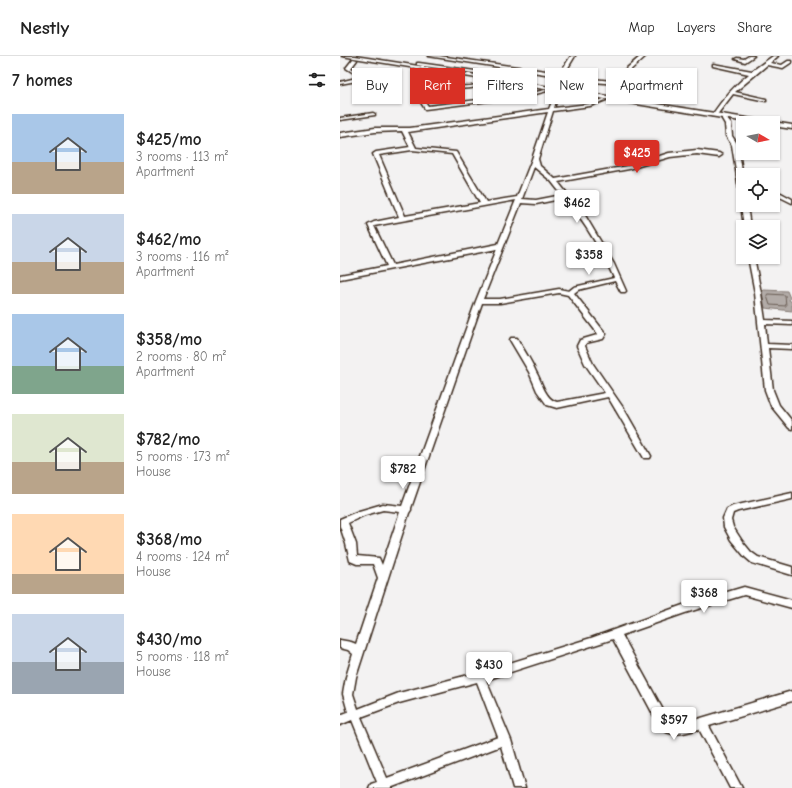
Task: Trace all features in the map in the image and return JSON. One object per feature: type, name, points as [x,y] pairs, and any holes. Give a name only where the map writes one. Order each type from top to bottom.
[{"type":"main road","points":[[345,56],[416,66],[545,90]]},
{"type":"main road","points":[[340,57],[410,69]]},
{"type":"main road","points":[[537,90],[544,91]]},
{"type":"main road","points":[[598,98],[736,118]]},
{"type":"main road","points":[[598,99],[736,121]]},
{"type":"main road","points":[[780,127],[792,128]]},
{"type":"street","points":[[416,66],[430,56],[545,74]]},
{"type":"street","points":[[565,68],[573,56]]},
{"type":"street","points":[[598,81],[613,83],[644,56]]},
{"type":"street","points":[[737,59],[746,61],[752,56]]},
{"type":"street","points":[[714,115],[731,92],[776,56]]},
{"type":"street","points":[[352,70],[348,67],[355,60]]},
{"type":"street","points":[[766,63],[783,67],[790,62]]},
{"type":"street","points":[[715,65],[753,74]]},
{"type":"street","points":[[416,66],[473,73]]},
{"type":"street","points":[[340,83],[352,80]]},
{"type":"street","points":[[465,103],[533,94],[544,91]]},
{"type":"street","points":[[731,92],[764,100]]},
{"type":"street","points":[[340,135],[387,129],[408,129],[590,105],[604,100]]},
{"type":"street","points":[[425,104],[429,108],[459,104]]},
{"type":"street","points":[[505,740],[379,786],[348,694],[363,640],[406,510],[479,301],[535,159],[554,104]]},
{"type":"street","points":[[340,119],[373,114]]},
{"type":"street","points":[[724,119],[728,124],[729,136],[735,145],[739,168]]},
{"type":"street","points":[[408,129],[405,132],[413,148]]},
{"type":"street","points":[[402,217],[376,154],[413,148],[419,150],[454,153],[484,204]]},
{"type":"street","points":[[554,181],[629,167],[669,155],[697,152],[719,155]]},
{"type":"street","points":[[535,159],[538,167],[554,181],[583,216],[598,241],[623,291]]},
{"type":"street","points":[[391,267],[372,225],[376,223],[402,217],[519,199],[536,202],[566,196]]},
{"type":"street","points":[[780,196],[792,201]]},
{"type":"street","points":[[340,277],[500,246]]},
{"type":"street","points":[[752,264],[758,293],[771,397],[775,406],[792,426]]},
{"type":"street","points":[[570,293],[576,288],[617,279]]},
{"type":"street","points":[[479,301],[500,301],[559,291],[570,293],[602,334],[600,337],[583,342],[581,346],[589,364],[610,394],[647,456]]},
{"type":"street","points":[[761,322],[792,323]]},
{"type":"street","points":[[514,340],[533,372],[541,391],[550,404],[557,405],[610,394]]},
{"type":"street","points":[[764,346],[792,347]]},
{"type":"street","points":[[792,496],[736,508],[730,511],[726,523],[737,541],[754,560],[784,567],[792,571]]},
{"type":"street","points":[[383,578],[376,561],[357,560],[353,558],[351,544],[341,522],[362,513],[382,507],[406,510]]},
{"type":"street","points":[[340,720],[399,698],[480,677],[616,634],[683,609],[744,591],[792,604]]},
{"type":"street","points":[[616,634],[665,725],[669,728],[681,729],[792,696]]},
{"type":"street","points":[[343,644],[363,640]]},
{"type":"street","points":[[343,644],[359,653]]},
{"type":"street","points":[[480,677],[505,740],[520,788]]},
{"type":"street","points":[[702,723],[736,788]]},
{"type":"water","points":[[763,290],[787,291],[790,298],[789,300],[792,302],[792,311],[765,308],[762,292]]}]
